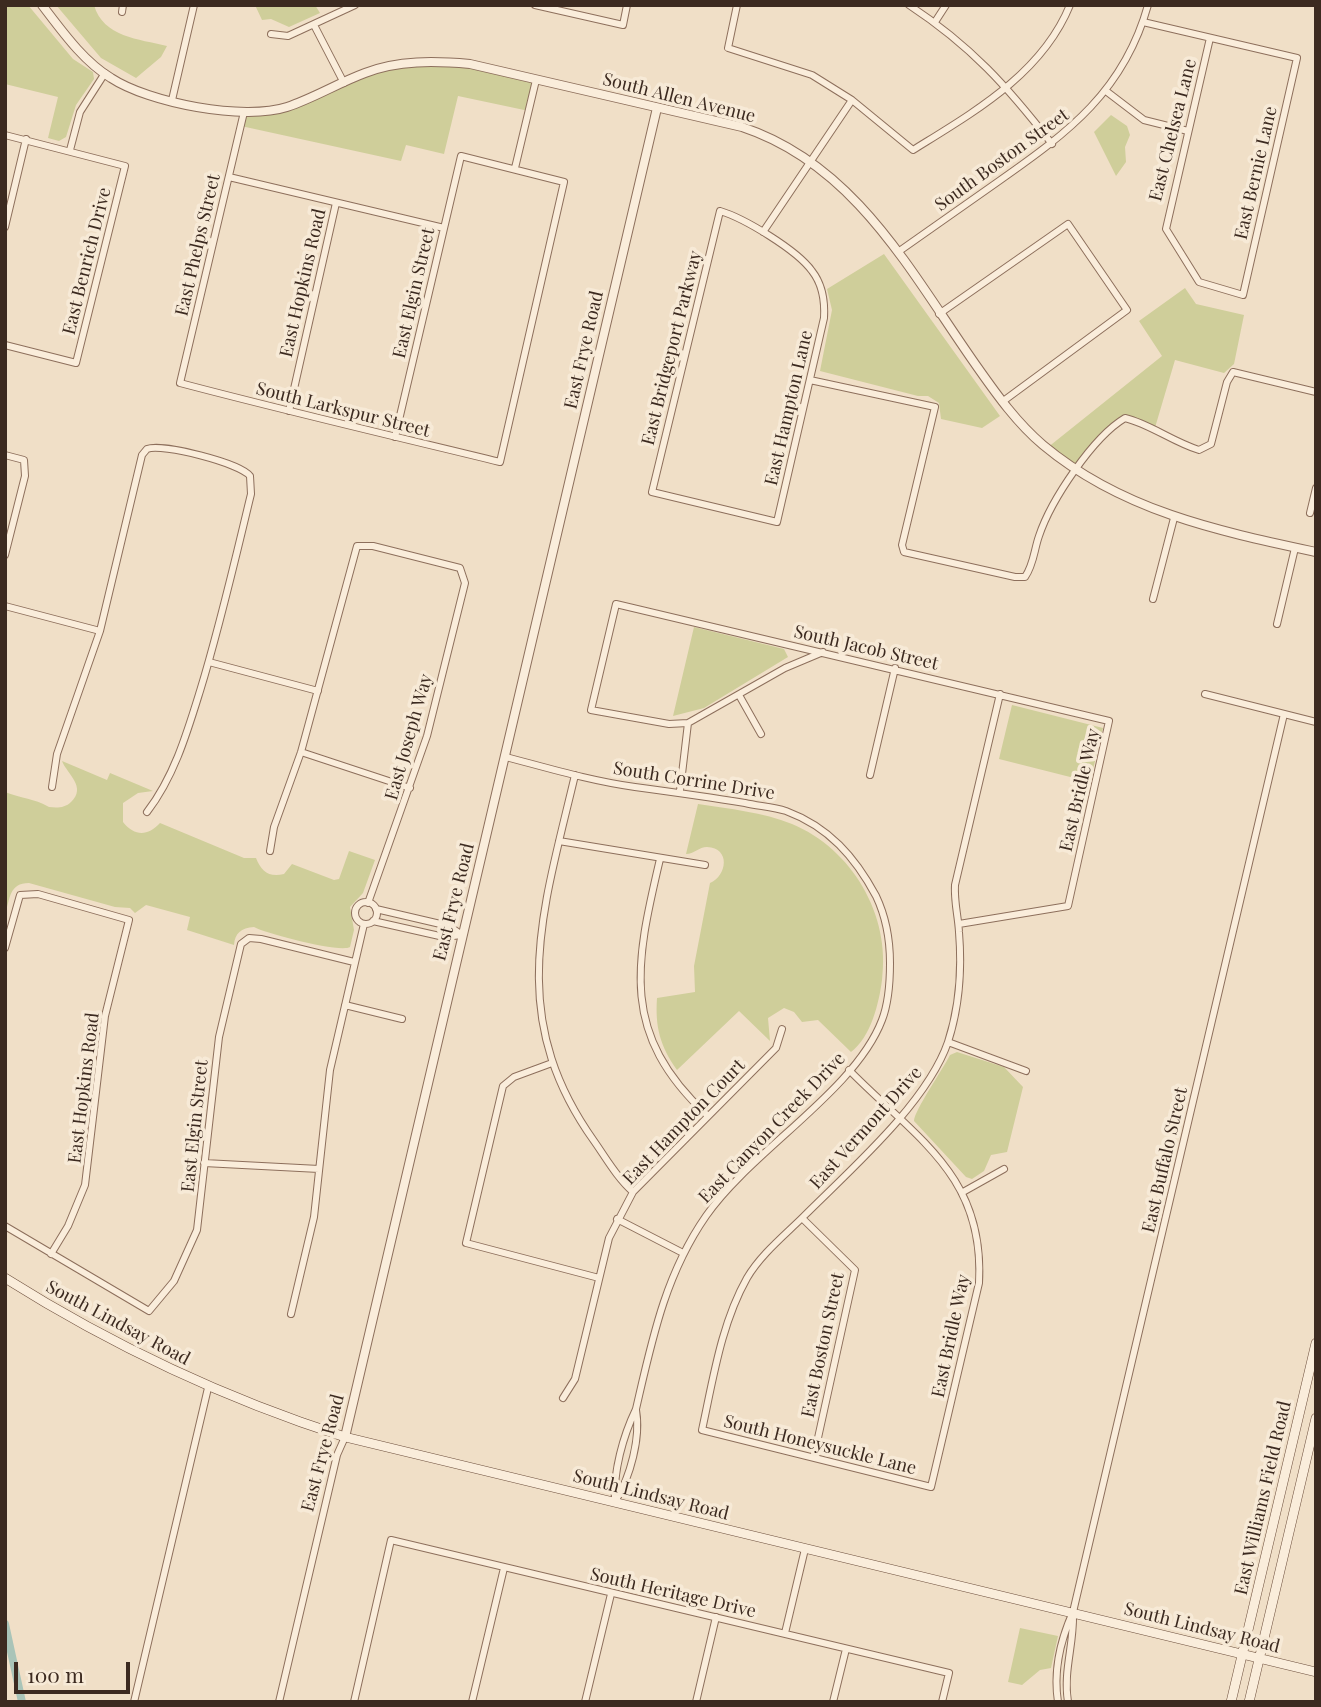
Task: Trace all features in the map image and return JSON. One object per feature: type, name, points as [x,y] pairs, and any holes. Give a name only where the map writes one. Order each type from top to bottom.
[{"type":"main road","name":"South Lindsay Road","points":[[5,1278],[88,1329],[208,1388],[345,1437],[1316,1672]]},
{"type":"main road","name":"East Williams Field Road","points":[[1231,1702],[1316,1343]]},
{"type":"main road","name":"East Williams Field Road","points":[[1249,1702],[1316,1418]]},
{"type":"street","name":"South Allen Avenue","points":[[42,5],[87,58],[105,73],[135,90],[172,100],[244,112],[283,108],[367,72],[405,63],[436,61],[470,64],[758,132],[810,160],[871,216],[1002,402],[1040,443],[1076,471],[1126,499],[1174,518],[1316,552]]},
{"type":"street","points":[[172,100],[194,5]]},
{"type":"street","points":[[271,34],[288,36],[355,5]]},
{"type":"street","points":[[535,5],[623,25],[628,5]]},
{"type":"street","points":[[737,5],[728,48],[813,75],[852,100],[914,150],[1008,87],[1047,49],[1070,5]]},
{"type":"street","points":[[909,5],[965,45],[1008,87],[1052,145]]},
{"type":"street","points":[[935,22],[946,5]]},
{"type":"street","name":"South Boston Street","points":[[898,252],[1052,145],[1085,116],[1125,62],[1143,22],[1147,5]]},
{"type":"street","points":[[1143,22],[1210,38]]},
{"type":"street","points":[[314,25],[344,83]]},
{"type":"street","name":"East Bernie Lane","points":[[1166,229],[1199,282],[1242,295],[1297,58],[1210,38]]},
{"type":"street","name":"East Chelsea Lane","points":[[1166,229],[1210,38]]},
{"type":"street","points":[[5,135],[71,150],[80,112],[105,73]]},
{"type":"street","points":[[515,168],[536,80]]},
{"type":"street","points":[[1106,91],[1144,120],[1188,131]]},
{"type":"street","points":[[763,232],[852,100]]},
{"type":"street","name":"East Frye Road","points":[[279,1702],[337,1455],[345,1437],[657,108]]},
{"type":"street","name":"East Phelps Street","points":[[180,383],[244,112]]},
{"type":"street","points":[[5,226],[26,139]]},
{"type":"street","name":"East Benrich Drive","points":[[5,345],[76,363],[125,166],[71,150]]},
{"type":"street","name":"East Elgin Street","points":[[395,437],[461,156],[515,168]]},
{"type":"street","name":"South Larkspur Street","points":[[180,383],[499,462],[564,182],[515,168]]},
{"type":"street","points":[[229,177],[444,228]]},
{"type":"street","name":"East Hopkins Road","points":[[289,411],[336,203]]},
{"type":"street","name":"East Bridgeport Parkway","points":[[763,232],[739,217],[720,211],[652,492],[777,522]]},
{"type":"street","points":[[939,314],[1068,224],[1127,310],[1002,402]]},
{"type":"street","name":"East Hampton Lane","points":[[763,232],[811,269],[825,300],[824,318],[777,522]]},
{"type":"street","points":[[810,380],[935,407],[902,545],[904,552],[1025,577],[1052,508],[1076,471],[1111,426],[1125,418],[1137,421],[1173,442],[1199,450],[1210,444],[1227,382],[1233,372],[1316,392]]},
{"type":"street","points":[[52,787],[57,754],[100,631],[142,455],[147,449],[161,447],[238,466],[250,476],[251,494],[209,662],[189,727],[165,789],[147,812]]},
{"type":"street","points":[[5,455],[24,460],[25,476],[5,555]]},
{"type":"street","points":[[1310,513],[1316,488]]},
{"type":"street","points":[[1153,599],[1174,518]]},
{"type":"street","name":"East Joseph Way","points":[[291,1314],[314,1217],[330,1070],[364,924],[359,921],[356,913],[360,905],[368,903],[410,788],[430,724],[465,583],[464,575],[454,565],[373,546],[357,546],[318,691]]},
{"type":"street","points":[[1277,624],[1295,548]]},
{"type":"street","name":"South Jacob Street","points":[[688,723],[669,724],[591,710],[615,604],[895,668],[1110,721]]},
{"type":"street","points":[[5,606],[100,631]]},
{"type":"street","points":[[680,791],[688,723],[785,668],[823,652]]},
{"type":"street","points":[[209,662],[318,691],[301,752],[274,827],[270,851]]},
{"type":"street","points":[[870,775],[895,668]]},
{"type":"street","name":"East Vermont Drive","points":[[702,1430],[723,1339],[747,1278],[898,1119],[932,1079],[948,1042],[960,994],[959,923],[954,908],[955,885],[1000,694]]},
{"type":"street","points":[[1205,694],[1316,722]]},
{"type":"street","points":[[739,695],[761,734]]},
{"type":"street","name":"East Buffalo Street","points":[[1059,1702],[1056,1667],[1065,1630],[1073,1612],[1284,714]]},
{"type":"street","name":"East Bridle Way","points":[[959,923],[1068,906],[1110,721]]},
{"type":"street","points":[[301,752],[410,788]]},
{"type":"street","name":"South Corrine Drive","points":[[506,757],[633,787],[680,791],[785,811],[831,835],[862,869],[880,905]]},
{"type":"street","points":[[575,775],[538,946],[538,986],[543,1032],[552,1063],[577,1117],[633,1192]]},
{"type":"street","points":[[559,841],[705,865]]},
{"type":"street","points":[[660,859],[642,936],[639,970],[641,1003],[650,1038],[673,1079],[707,1115]]},
{"type":"street","name":"East Hopkins Road","points":[[5,948],[20,895],[37,894],[129,920],[105,1016],[85,1185],[68,1226],[51,1254]]},
{"type":"street","points":[[368,903],[376,909],[449,926],[462,935]]},
{"type":"street","name":"East Canyon Creek Drive","points":[[615,1502],[624,1487],[639,1425],[636,1409],[657,1314],[683,1253],[725,1192],[849,1070],[870,1044],[885,1011],[890,982],[890,942],[880,905]]},
{"type":"street","points":[[373,921],[376,909]]},
{"type":"street","points":[[364,924],[373,921],[444,937],[462,935]]},
{"type":"street","name":"East Elgin Street","points":[[51,1254],[149,1311],[174,1281],[188,1254],[201,1208],[219,1037],[241,944],[249,938],[354,962]]},
{"type":"street","points":[[345,1005],[402,1019]]},
{"type":"street","name":"East Hampton Court","points":[[563,1398],[575,1379],[599,1278],[617,1219],[633,1192],[776,1048],[782,1029]]},
{"type":"street","points":[[948,1042],[1026,1070]]},
{"type":"street","points":[[552,1063],[513,1077],[503,1086],[466,1243],[599,1278]]},
{"type":"street","name":"East Bridle Way","points":[[849,1070],[945,1164],[963,1192],[975,1219],[981,1249],[979,1283],[931,1487]]},
{"type":"street","points":[[204,1163],[319,1169]]},
{"type":"street","points":[[963,1192],[1004,1169]]},
{"type":"street","name":"East Boston Street","points":[[802,1218],[855,1270],[814,1457]]},
{"type":"street","points":[[617,1219],[683,1253]]},
{"type":"street","points":[[5,1226],[51,1254]]},
{"type":"street","points":[[134,1702],[208,1388]]},
{"type":"street","name":"South Honeysuckle Lane","points":[[702,1430],[931,1487]]},
{"type":"street","name":"South Heritage Drive","points":[[354,1702],[391,1540],[949,1673],[942,1702]]},
{"type":"street","points":[[785,1633],[804,1549]]},
{"type":"street","points":[[472,1702],[504,1568]]},
{"type":"street","points":[[586,1702],[611,1594]]},
{"type":"street","name":"East Buffalo Street","points":[[1068,1702],[1065,1677],[1073,1632],[1073,1612]]},
{"type":"street","points":[[696,1702],[716,1617]]},
{"type":"street","points":[[833,1702],[846,1649]]},
{"type":"shaded area","points":[[5,5],[28,5],[73,59],[93,72],[94,79],[76,105],[66,137],[59,141],[48,138],[58,97],[5,84]]},
{"type":"shaded area","points":[[56,5],[94,5],[105,24],[114,30],[123,35],[167,46],[161,57],[136,78],[101,58]]},
{"type":"shaded area","points":[[255,5],[315,5],[320,13],[289,27],[271,19],[262,20]]},
{"type":"shaded area","points":[[436,61],[536,80],[529,111],[458,96],[444,154],[406,145],[401,161],[241,126],[244,112],[283,108],[367,72]]},
{"type":"shaded area","points":[[1111,115],[1127,126],[1130,135],[1125,147],[1126,162],[1116,176],[1094,132]]},
{"type":"shaded area","points":[[884,254],[1000,416],[982,428],[941,419],[939,403],[928,396],[918,396],[820,371],[832,310],[827,289]]},
{"type":"shaded area","points":[[1185,288],[1196,304],[1244,315],[1234,364],[1224,373],[1175,360],[1154,431],[1125,418],[1111,426],[1076,471],[1047,448],[1162,356],[1139,321]]},
{"type":"shaded area","points":[[694,627],[784,649],[788,657],[704,708],[673,716]]},
{"type":"shaded area","points":[[1012,705],[1103,728],[1090,782],[999,759]]},
{"type":"shaded area","points":[[62,761],[107,780],[110,773],[153,791],[138,793],[123,803],[123,822],[137,832],[146,832],[160,823],[244,858],[256,858],[263,870],[274,875],[284,874],[292,864],[334,880],[339,879],[349,851],[375,860],[363,893],[350,907],[354,930],[350,947],[319,945],[254,927],[240,932],[234,945],[187,930],[190,917],[146,905],[135,913],[130,908],[115,907],[29,883],[14,889],[5,915],[5,792],[49,807],[66,805],[75,796],[77,786]]},
{"type":"shaded area","points":[[698,804],[758,814],[792,824],[833,850],[863,887],[880,932],[882,980],[869,1029],[851,1052],[818,1020],[802,1022],[794,1012],[784,1008],[768,1018],[770,1041],[739,1011],[677,1070],[671,1061],[660,1036],[657,998],[695,992],[694,966],[710,883],[720,875],[724,863],[720,852],[707,847],[686,854]]},
{"type":"shaded area","points":[[957,1052],[1004,1067],[1023,1087],[1007,1152],[991,1155],[984,1171],[972,1179],[966,1177],[914,1121],[950,1055]]},
{"type":"shaded area","points":[[1020,1628],[1058,1636],[1051,1668],[1040,1670],[1022,1685],[1008,1682]]},
{"type":"waterway","points":[[5,1624],[22,1702]]}]
